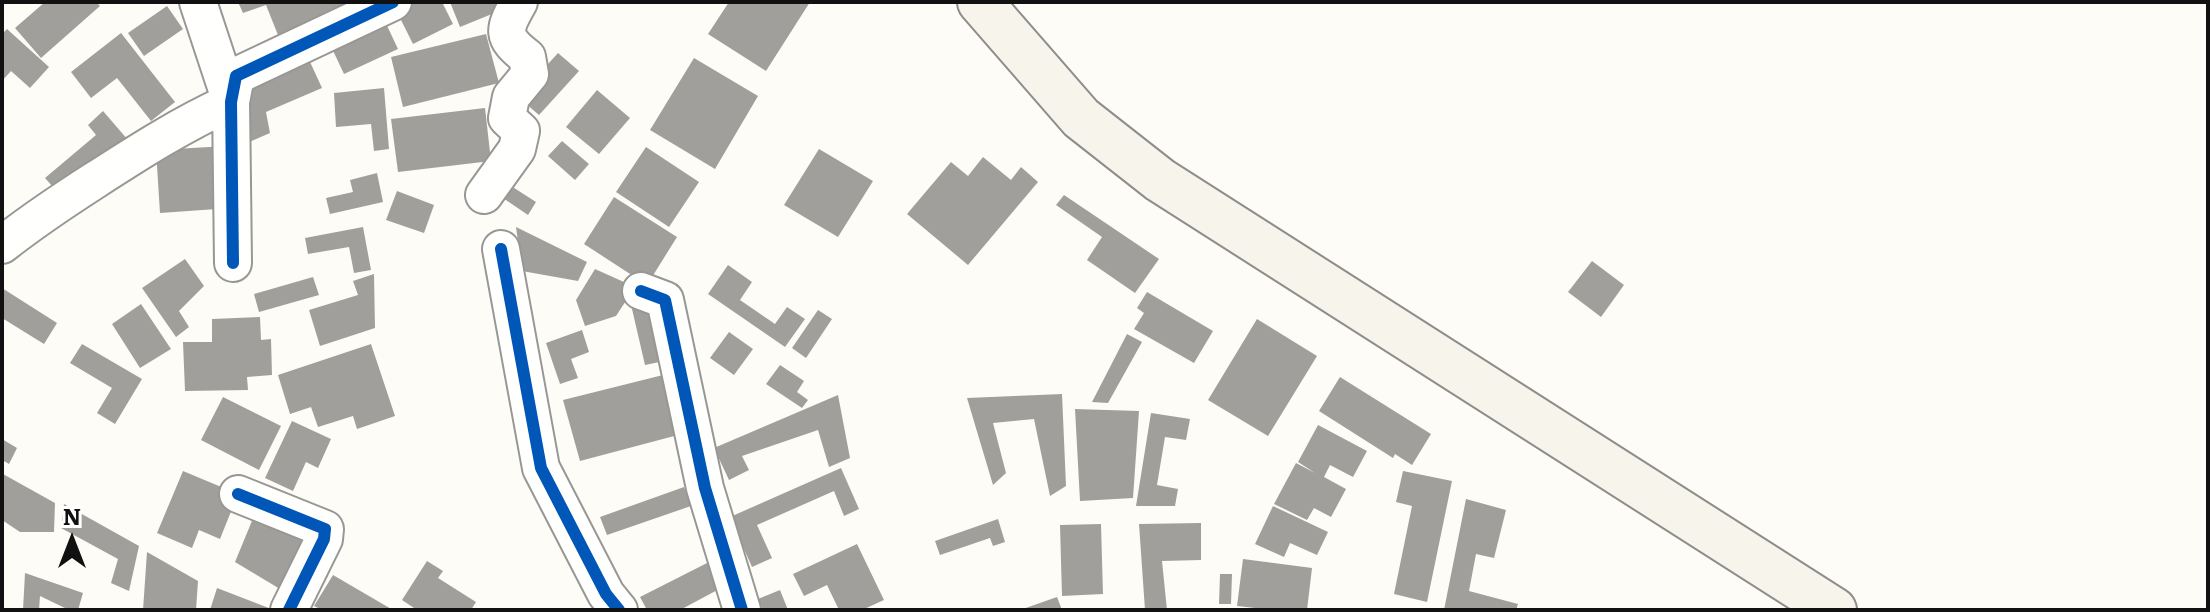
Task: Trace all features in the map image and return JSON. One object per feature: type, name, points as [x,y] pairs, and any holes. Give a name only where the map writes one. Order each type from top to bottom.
[{"type":"main road","points":[[980,2],[1081,118],[1160,180],[1563,440],[1834,610]]},
{"type":"street","points":[[198,2],[231,102]]},
{"type":"street","points":[[233,263],[231,102],[236,76],[393,2]]},
{"type":"street","points":[[484,195],[517,149],[521,131],[507,118],[511,97],[530,74],[527,57],[509,43],[506,31],[519,2]]},
{"type":"street","points":[[2,245],[28,224],[116,166],[194,119],[231,102]]},
{"type":"street","points":[[501,249],[541,468],[606,594],[619,610]]},
{"type":"street","points":[[641,291],[665,300],[705,488],[742,610]]},
{"type":"street","points":[[238,494],[325,529],[324,539],[289,610]]},
{"type":"building","points":[[45,2],[96,2],[100,6],[41,58],[15,28]]},
{"type":"building","points":[[238,2],[351,2],[282,45],[266,5],[243,13]]},
{"type":"building","points":[[403,2],[442,2],[453,24],[413,44],[394,6]]},
{"type":"building","points":[[450,2],[513,2],[514,5],[460,27]]},
{"type":"building","points":[[729,2],[810,2],[766,71],[708,34]]},
{"type":"building","points":[[167,6],[183,29],[144,56],[128,33]]},
{"type":"building","points":[[382,15],[398,49],[344,74],[328,40]]},
{"type":"building","points":[[7,29],[49,67],[30,88],[11,71],[2,81],[2,34]]},
{"type":"building","points":[[121,33],[175,102],[151,121],[117,78],[91,98],[71,72]]},
{"type":"building","points":[[486,34],[499,83],[403,107],[391,57]]},
{"type":"building","points":[[305,51],[322,88],[266,112],[270,133],[247,143],[237,84]]},
{"type":"building","points":[[558,53],[579,71],[539,115],[518,97]]},
{"type":"building","points":[[694,58],[758,96],[715,169],[650,130]]},
{"type":"building","points":[[384,88],[389,149],[374,151],[371,124],[336,127],[334,93]]},
{"type":"building","points":[[597,90],[630,118],[599,154],[566,127]]},
{"type":"building","points":[[485,108],[491,161],[398,172],[391,119]]},
{"type":"building","points":[[103,111],[128,140],[61,196],[45,178],[96,135],[88,125]]},
{"type":"building","points":[[562,141],[589,164],[575,180],[548,156]]},
{"type":"building","points":[[227,146],[231,208],[160,213],[156,150]]},
{"type":"building","points":[[646,147],[699,182],[669,227],[616,192]]},
{"type":"building","points":[[819,149],[873,181],[838,237],[784,205]]},
{"type":"building","points":[[983,157],[1011,180],[1021,167],[1038,182],[968,265],[907,214],[951,162],[968,176]]},
{"type":"building","points":[[377,173],[383,202],[330,214],[326,198],[353,192],[350,180]]},
{"type":"building","points":[[508,184],[536,202],[528,215],[500,196]]},
{"type":"building","points":[[397,191],[434,205],[424,233],[386,220]]},
{"type":"building","points":[[1064,195],[1159,259],[1135,293],[1087,260],[1102,237],[1056,205]]},
{"type":"building","points":[[614,197],[677,237],[647,285],[584,244]]},
{"type":"building","points":[[363,227],[371,270],[354,273],[349,247],[308,254],[305,238]]},
{"type":"building","points":[[516,227],[587,262],[578,281],[522,271]]},
{"type":"building","points":[[185,259],[204,286],[179,311],[189,327],[176,337],[142,288]]},
{"type":"building","points":[[1592,261],[1624,285],[1601,317],[1568,292]]},
{"type":"building","points":[[728,265],[752,282],[740,300],[775,324],[787,307],[805,319],[785,347],[708,294]]},
{"type":"building","points":[[595,269],[635,287],[616,316],[585,326],[576,300]]},
{"type":"building","points":[[374,274],[375,328],[320,346],[309,310],[358,295],[353,281]]},
{"type":"building","points":[[313,277],[319,295],[259,312],[254,294]]},
{"type":"building","points":[[2,288],[57,323],[44,344],[2,318]]},
{"type":"building","points":[[1147,292],[1213,331],[1194,363],[1134,329],[1144,313],[1137,308]]},
{"type":"building","points":[[660,302],[674,359],[645,365],[632,309]]},
{"type":"building","points":[[141,304],[171,349],[140,368],[112,324]]},
{"type":"building","points":[[818,310],[832,319],[806,358],[792,348]]},
{"type":"building","points":[[260,317],[261,340],[271,339],[272,375],[247,377],[248,390],[185,391],[183,342],[212,342],[212,319]]},
{"type":"building","points":[[1257,319],[1317,356],[1268,436],[1208,400]]},
{"type":"building","points":[[582,330],[589,352],[571,359],[578,378],[560,384],[546,343]]},
{"type":"building","points":[[729,332],[753,349],[734,375],[710,358]]},
{"type":"building","points":[[1127,334],[1142,342],[1108,403],[1092,402]]},
{"type":"building","points":[[82,344],[142,379],[115,424],[97,413],[112,388],[70,363]]},
{"type":"building","points":[[371,344],[395,416],[357,429],[353,416],[318,427],[311,407],[290,414],[278,375]]},
{"type":"building","points":[[780,365],[804,381],[797,392],[808,400],[802,408],[766,384]]},
{"type":"building","points":[[663,375],[678,435],[580,461],[563,400]]},
{"type":"building","points":[[1340,377],[1431,434],[1412,465],[1395,454],[1393,458],[1319,411]]},
{"type":"building","points":[[1062,394],[1066,486],[1050,496],[1034,419],[993,423],[1006,473],[993,485],[967,398]]},
{"type":"building","points":[[838,395],[850,458],[829,467],[818,430],[742,456],[749,470],[729,480],[714,448]]},
{"type":"building","points":[[223,397],[281,426],[259,470],[201,440]]},
{"type":"building","points":[[1075,409],[1139,411],[1133,498],[1080,501]]},
{"type":"building","points":[[1151,413],[1190,419],[1186,440],[1165,437],[1157,485],[1178,489],[1175,506],[1136,506]]},
{"type":"building","points":[[292,421],[331,439],[318,468],[306,462],[293,491],[265,478]]},
{"type":"building","points":[[1318,425],[1367,451],[1353,477],[1330,465],[1324,477],[1346,489],[1331,517],[1314,508],[1307,520],[1274,504],[1296,463],[1315,473],[1298,462]]},
{"type":"building","points":[[2,439],[17,448],[9,464],[2,460]]},
{"type":"building","points":[[841,468],[859,509],[844,516],[834,491],[757,525],[772,558],[752,567],[730,517]]},
{"type":"building","points":[[183,471],[238,494],[220,539],[199,530],[192,548],[157,533]]},
{"type":"building","points":[[1403,471],[1452,481],[1427,602],[1394,594],[1412,506],[1396,502]]},
{"type":"building","points":[[3,474],[55,503],[54,532],[20,532],[2,520]]},
{"type":"building","points":[[684,487],[691,506],[607,535],[600,517]]},
{"type":"building","points":[[1466,499],[1506,510],[1494,558],[1476,554],[1469,591],[1518,604],[1516,610],[1444,610]]},
{"type":"building","points":[[64,504],[139,546],[129,591],[111,583],[118,559],[61,528]]},
{"type":"building","points":[[1273,506],[1328,532],[1317,555],[1290,543],[1284,557],[1255,544]]},
{"type":"building","points":[[254,516],[306,533],[280,589],[235,562]]},
{"type":"building","points":[[998,519],[1005,542],[993,546],[990,538],[940,555],[935,541]]},
{"type":"building","points":[[1201,523],[1201,560],[1162,561],[1167,610],[1145,610],[1139,524]]},
{"type":"building","points":[[1101,524],[1103,594],[1062,596],[1060,525]]},
{"type":"building","points":[[857,544],[884,600],[862,610],[839,610],[827,585],[804,596],[793,574]]},
{"type":"building","points":[[147,552],[198,581],[196,610],[143,610]]},
{"type":"building","points":[[1243,559],[1312,568],[1307,610],[1237,606]]},
{"type":"building","points":[[427,561],[443,571],[438,578],[476,602],[471,610],[417,610],[402,600]]},
{"type":"building","points":[[711,561],[723,587],[680,610],[647,610],[640,597]]},
{"type":"building","points":[[25,573],[83,593],[78,610],[69,610],[40,596],[39,610],[23,610]]},
{"type":"building","points":[[1220,574],[1232,574],[1231,604],[1219,604]]},
{"type":"building","points":[[333,575],[393,610],[322,610],[314,606]]},
{"type":"building","points":[[217,588],[274,610],[210,610]]},
{"type":"building","points":[[780,590],[788,610],[763,610],[758,599]]},
{"type":"building","points":[[1057,597],[1062,610],[1020,610]]},
{"type":"cycle path","points":[[233,263],[231,102],[236,76],[393,2]]},
{"type":"cycle path","points":[[501,249],[541,468],[606,594],[619,610]]},
{"type":"cycle path","points":[[641,291],[665,300],[705,488],[742,610]]},
{"type":"cycle path","points":[[238,494],[325,529],[324,539],[289,610]]}]
